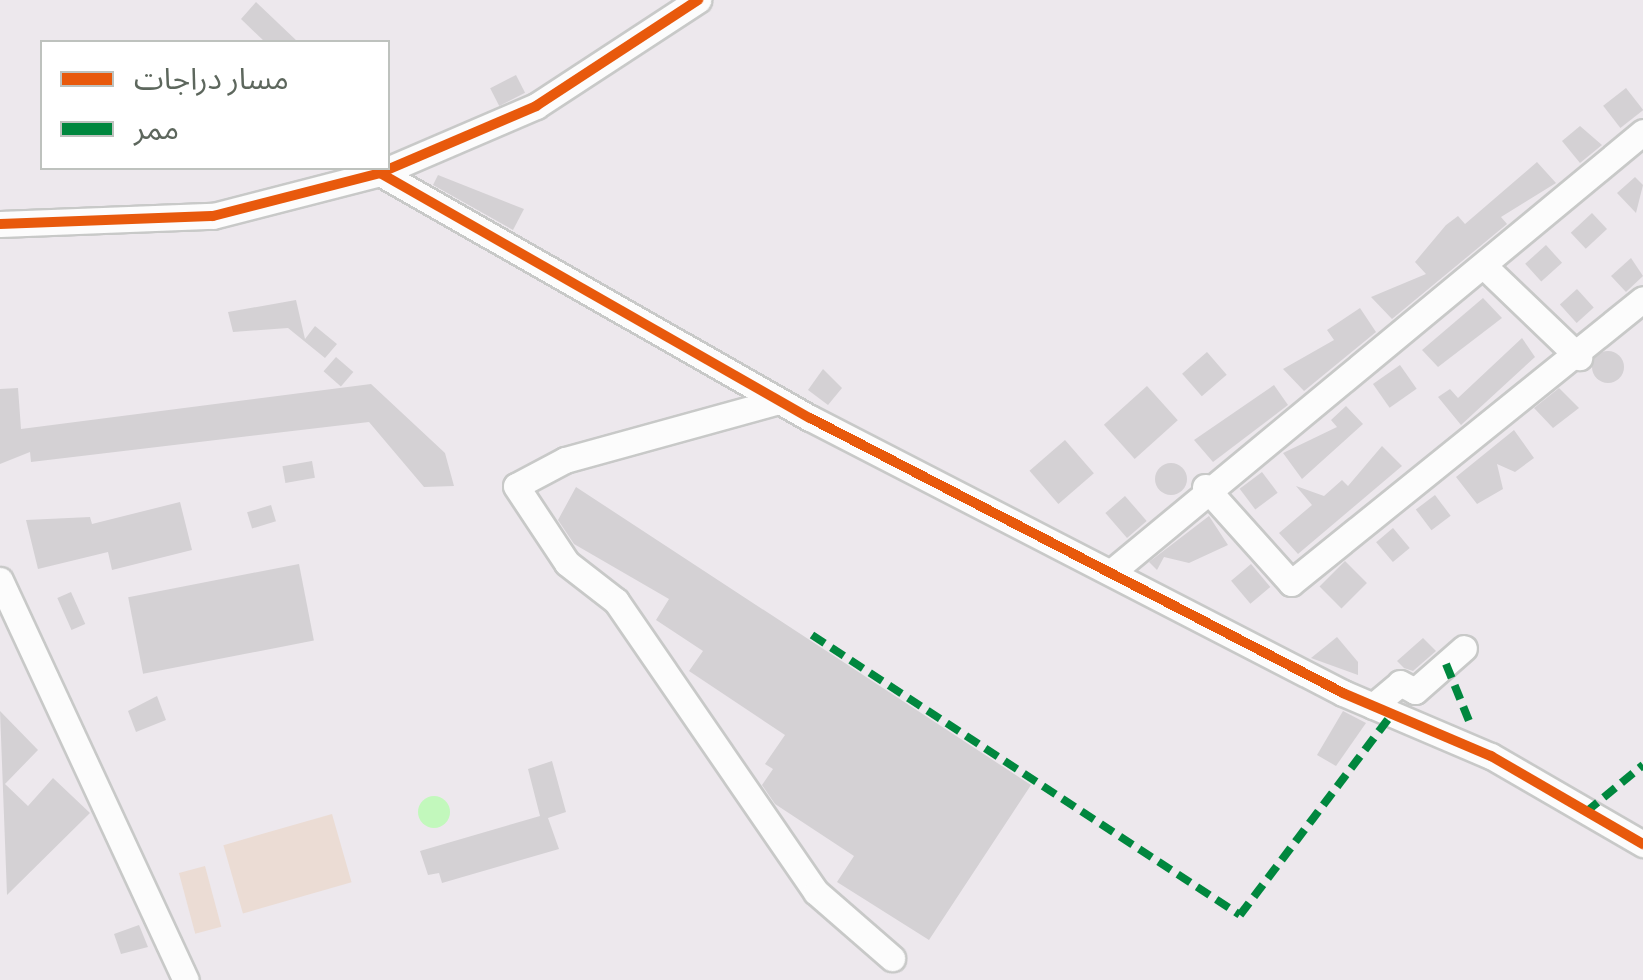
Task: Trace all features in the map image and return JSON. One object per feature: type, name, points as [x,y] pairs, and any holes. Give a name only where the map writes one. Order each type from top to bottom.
[{"type":"street","points":[[390,168],[536,106],[698,0]]},
{"type":"street","points":[[1114,570],[1205,487],[1484,266],[1643,132]]},
{"type":"street","points":[[0,224],[213,216],[385,170]]},
{"type":"street","points":[[380,172],[780,401],[1373,706],[1502,761],[1643,844]]},
{"type":"street","points":[[1484,266],[1578,358]]},
{"type":"street","points":[[1205,487],[1291,583],[1578,358],[1643,299]]},
{"type":"street","points":[[780,401],[565,460],[516,486],[567,563],[616,601],[816,892],[892,958]]},
{"type":"street","points":[[0,580],[186,980]]},
{"type":"street","points":[[1373,706],[1400,684],[1415,691],[1464,648]]},
{"type":"shaded area","points":[[434,796],[446,800],[450,812],[446,824],[434,828],[422,824],[418,812],[422,800]]},
{"type":"shaded area","points":[[332,814],[352,882],[243,913],[223,845]]},
{"type":"shaded area","points":[[205,866],[221,927],[195,934],[179,873]]},
{"type":"building","points":[[256,2],[296,40],[263,40],[241,19]]},
{"type":"building","points":[[516,75],[525,93],[499,106],[490,88]]},
{"type":"building","points":[[1626,88],[1643,110],[1620,128],[1603,106]]},
{"type":"building","points":[[1580,126],[1602,145],[1580,163],[1562,141]]},
{"type":"building","points":[[1537,162],[1556,183],[1501,217],[1507,224],[1392,319],[1371,297],[1426,274],[1415,262],[1446,225],[1458,216],[1465,224]]},
{"type":"building","points":[[438,175],[524,209],[513,230],[433,185]]},
{"type":"building","points":[[1635,177],[1643,185],[1636,213],[1617,193]]},
{"type":"building","points":[[1592,213],[1607,229],[1586,249],[1571,233]]},
{"type":"building","points":[[1546,245],[1562,263],[1541,282],[1525,264]]},
{"type":"building","points":[[1631,258],[1643,276],[1626,292],[1611,276]]},
{"type":"building","points":[[1577,289],[1594,308],[1577,323],[1560,304]]},
{"type":"building","points":[[1483,298],[1502,318],[1438,367],[1422,350]]},
{"type":"building","points":[[296,300],[305,339],[315,326],[337,344],[325,358],[288,328],[233,332],[228,312]]},
{"type":"building","points":[[1360,308],[1376,332],[1304,391],[1283,369],[1334,340],[1327,330]]},
{"type":"building","points":[[1522,338],[1535,357],[1461,425],[1438,397],[1450,389],[1458,398]]},
{"type":"building","points":[[1608,351],[1619,356],[1624,367],[1619,378],[1608,383],[1597,378],[1592,367],[1597,356]]},
{"type":"building","points":[[1207,352],[1227,375],[1202,396],[1182,374]]},
{"type":"building","points":[[336,357],[353,372],[341,386],[324,371]]},
{"type":"building","points":[[1400,365],[1417,389],[1390,408],[1373,384]]},
{"type":"building","points":[[823,369],[842,388],[828,405],[808,390]]},
{"type":"building","points":[[371,384],[445,453],[454,486],[424,487],[369,422],[31,462],[30,452],[0,464],[0,389],[18,388],[21,429]]},
{"type":"building","points":[[1274,385],[1288,405],[1213,462],[1194,440]]},
{"type":"building","points":[[1147,386],[1178,420],[1135,459],[1104,425]]},
{"type":"building","points":[[1559,388],[1579,408],[1553,428],[1534,408]]},
{"type":"building","points":[[1346,406],[1363,424],[1302,479],[1283,453],[1337,427],[1331,420]]},
{"type":"building","points":[[1514,430],[1534,458],[1515,472],[1497,464],[1503,489],[1477,504],[1456,477]]},
{"type":"building","points":[[1065,440],[1094,473],[1058,504],[1030,471]]},
{"type":"building","points":[[1382,446],[1402,466],[1298,554],[1279,533],[1312,505],[1296,486],[1324,496],[1342,480],[1348,486]]},
{"type":"building","points":[[312,461],[315,478],[285,483],[282,466]]},
{"type":"building","points":[[1171,463],[1183,467],[1187,479],[1183,491],[1171,495],[1159,491],[1155,479],[1159,467]]},
{"type":"building","points":[[1262,472],[1278,493],[1255,510],[1240,489]]},
{"type":"building","points":[[576,487],[1031,785],[929,940],[837,882],[854,856],[775,804],[762,785],[773,769],[765,764],[785,735],[689,671],[703,651],[656,620],[669,599],[574,544],[558,520]]},
{"type":"building","points":[[1435,495],[1451,516],[1431,530],[1416,509]]},
{"type":"building","points":[[1125,496],[1147,521],[1127,538],[1105,513]]},
{"type":"building","points":[[180,502],[192,550],[112,570],[108,552],[38,569],[26,520],[90,517],[92,524]]},
{"type":"building","points":[[271,505],[276,521],[252,529],[247,512]]},
{"type":"building","points":[[1209,516],[1228,545],[1189,563],[1164,557],[1157,570],[1149,562]]},
{"type":"building","points":[[1393,528],[1410,548],[1393,562],[1376,542]]},
{"type":"building","points":[[1345,561],[1367,583],[1341,608],[1320,586]]},
{"type":"building","points":[[299,564],[314,641],[143,674],[128,597]]},
{"type":"building","points":[[1251,564],[1270,587],[1250,604],[1231,581]]},
{"type":"building","points":[[71,592],[85,624],[72,630],[57,598]]},
{"type":"building","points":[[1337,637],[1358,662],[1358,675],[1311,658]]},
{"type":"building","points":[[1423,638],[1436,651],[1413,671],[1404,668],[1397,661]]},
{"type":"building","points":[[157,696],[166,720],[136,732],[128,711]]},
{"type":"building","points":[[0,711],[38,750],[5,784],[28,806],[53,778],[90,813],[7,895]]},
{"type":"building","points":[[1343,711],[1366,723],[1336,766],[1317,755]]},
{"type":"building","points":[[552,761],[566,812],[548,818],[559,849],[442,883],[439,873],[428,875],[420,851],[540,816],[528,769]]},
{"type":"building","points":[[139,925],[148,947],[121,954],[114,934]]},
{"type":"marked path","points":[[812,635],[1240,915],[1392,714]]},
{"type":"marked path","points":[[1446,664],[1469,721]]},
{"type":"marked path","points":[[1586,812],[1643,765]]},
{"type":"cycle path","points":[[390,169],[536,106],[698,0]]},
{"type":"cycle path","points":[[0,224],[213,216],[387,170]]},
{"type":"cycle path","points":[[380,173],[810,418],[1343,693],[1491,756],[1643,844]]}]
